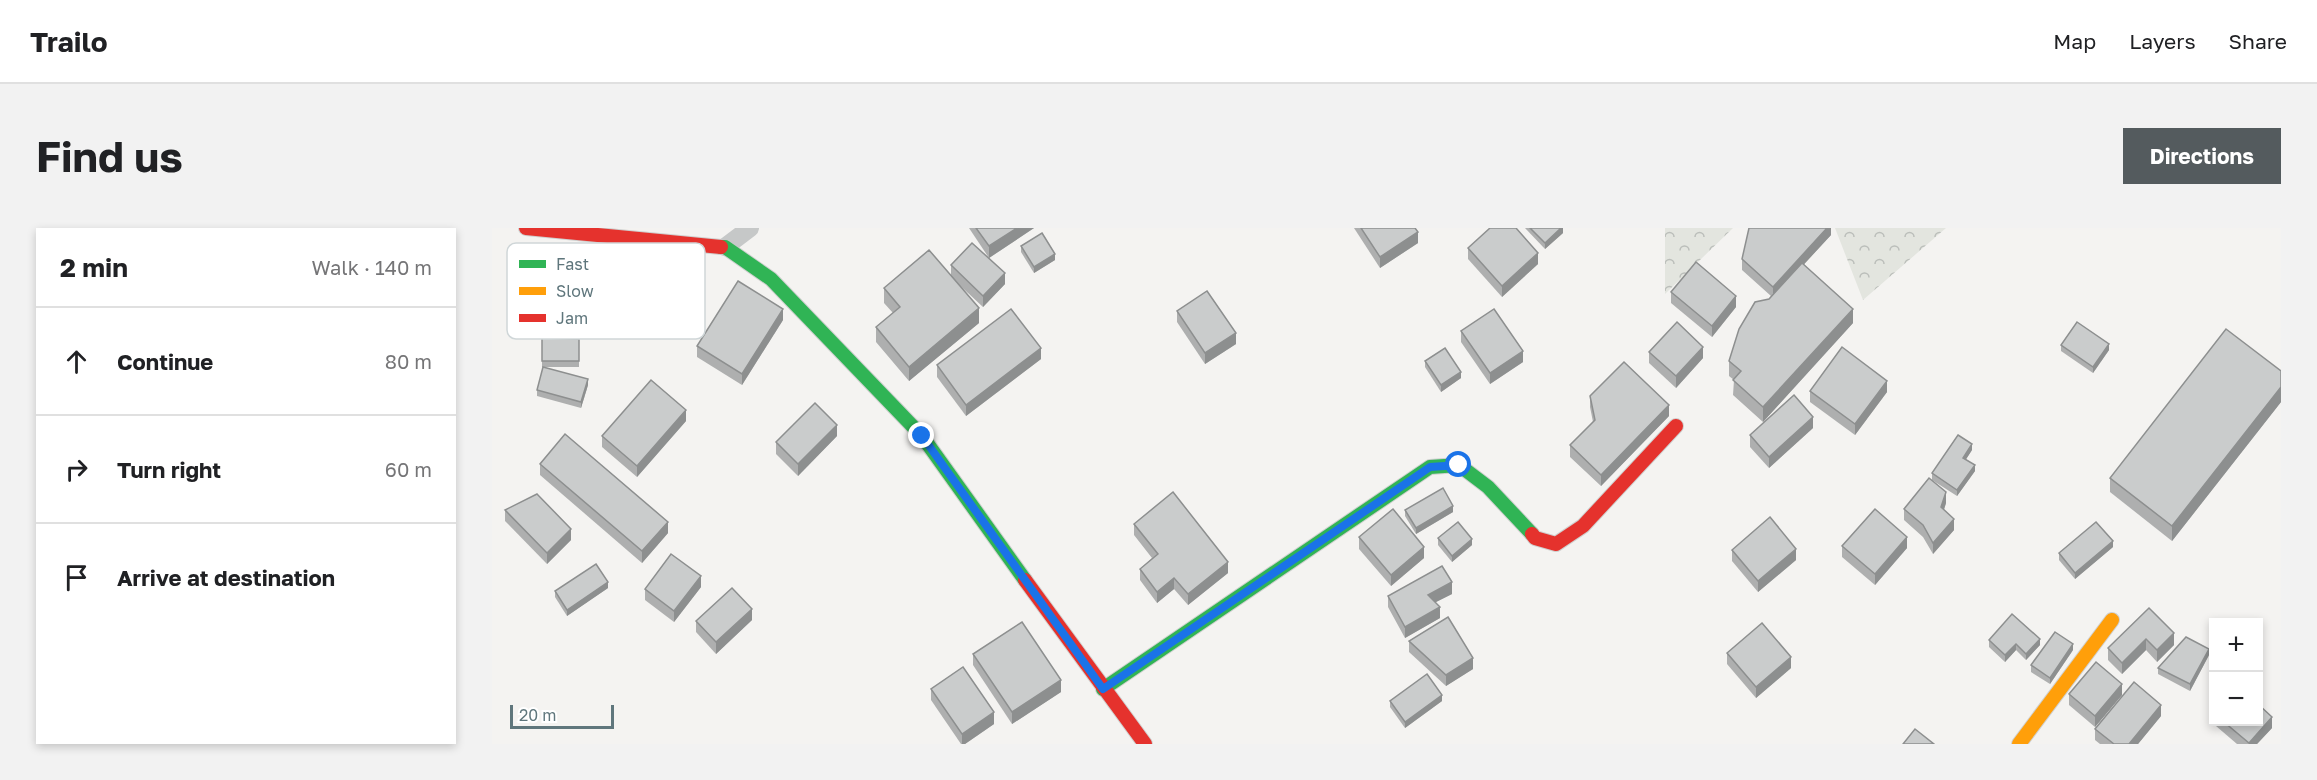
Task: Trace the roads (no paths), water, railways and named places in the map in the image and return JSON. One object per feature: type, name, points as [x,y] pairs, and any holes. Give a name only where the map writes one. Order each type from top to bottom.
[{"type":"street","points":[[526,228],[683,243]]},
{"type":"street","points":[[705,245],[725,247],[771,279],[922,436],[1145,744]]},
{"type":"street","points":[[1103,689],[1430,467],[1459,465],[1488,487],[1534,538],[1556,544],[1583,526],[1676,426]]},
{"type":"street","points":[[2019,744],[2112,620]]},
{"type":"lane","points":[[725,247],[750,228]]}]
